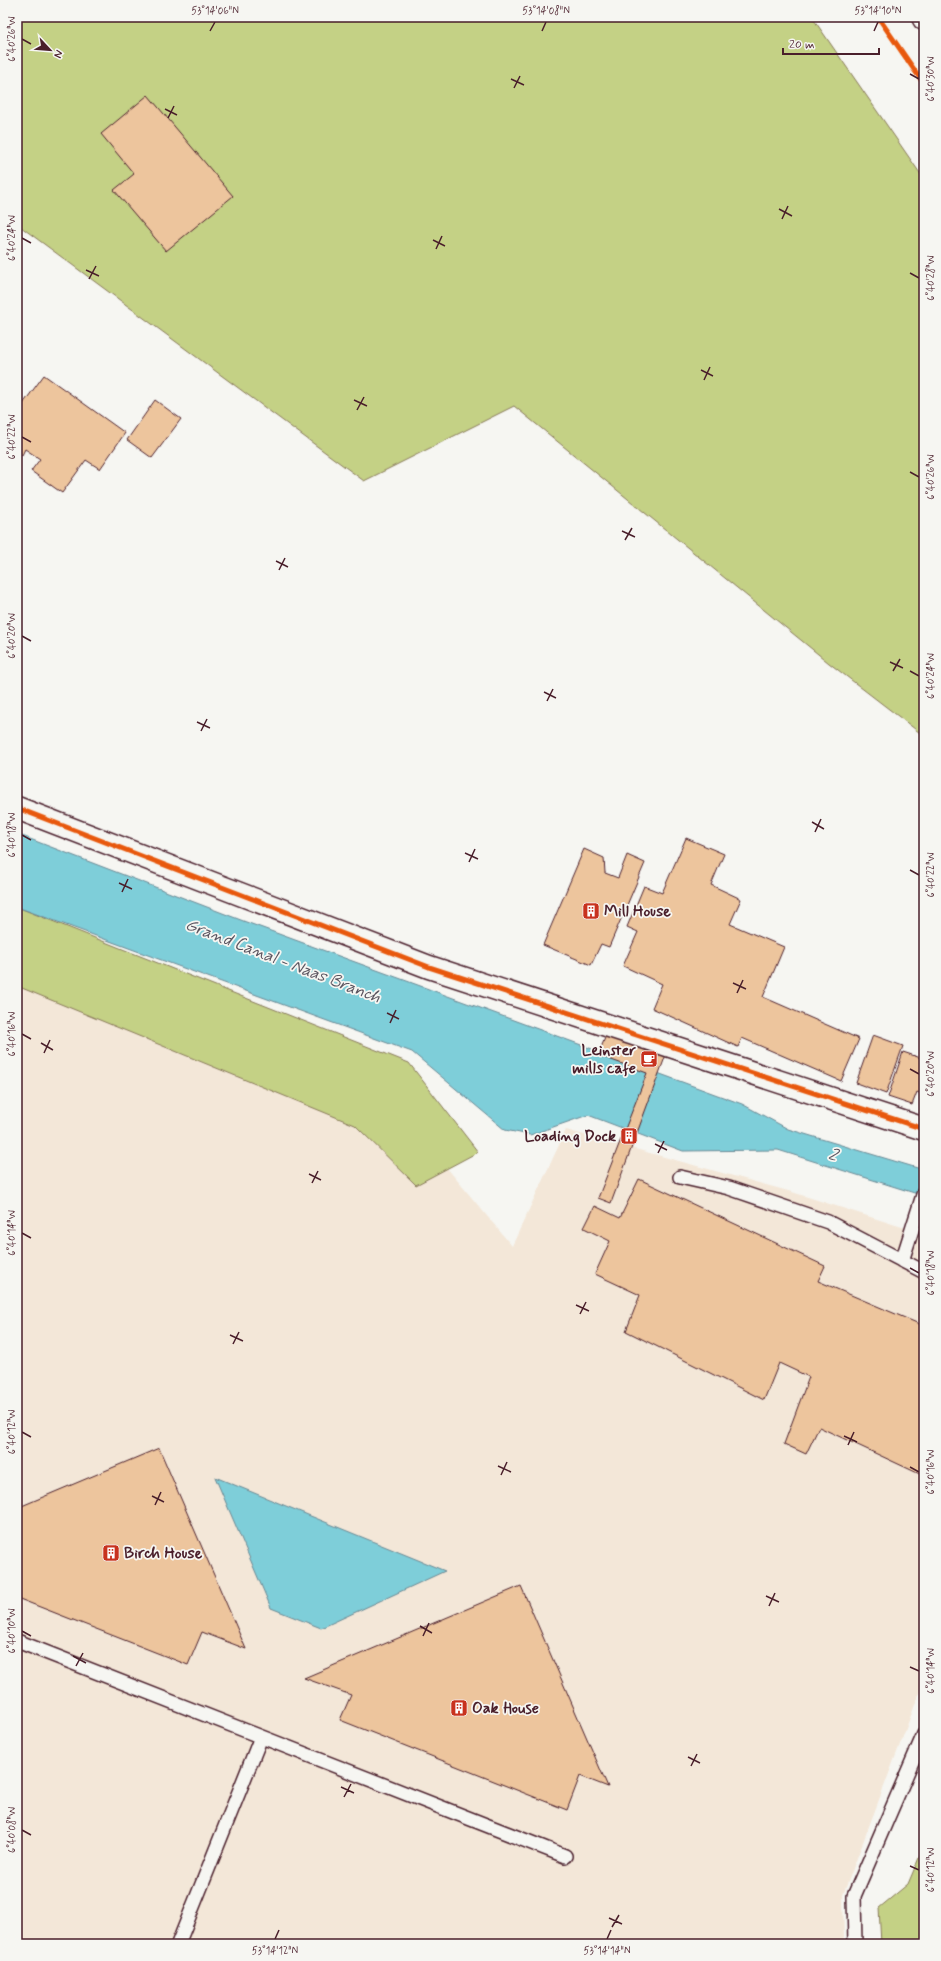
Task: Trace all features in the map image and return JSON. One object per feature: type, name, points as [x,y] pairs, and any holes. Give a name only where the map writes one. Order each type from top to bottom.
[{"type":"street","points":[[17,808],[429,967],[924,1129]]},
{"type":"lane","points":[[680,1177],[729,1188],[828,1222],[924,1272]]},
{"type":"lane","points":[[902,1261],[924,1192]]},
{"type":"lane","points":[[17,1641],[565,1856]]},
{"type":"lane","points":[[855,1944],[854,1896],[924,1734]]},
{"type":"lane","points":[[178,1944],[261,1737]]},
{"type":"shaded area","points":[[17,953],[382,1090],[512,1246],[566,1130],[792,1192],[924,1234],[924,1681],[843,1895],[844,1944],[17,1944]]},
{"type":"green space","points":[[17,17],[812,17],[924,179],[924,736],[829,663],[514,406],[364,481],[17,224]]},
{"type":"green space","points":[[17,907],[409,1063],[478,1152],[416,1185],[355,1125],[17,986]]},
{"type":"green space","points":[[924,1846],[924,1944],[881,1944],[879,1908],[908,1884]]},
{"type":"water","points":[[17,834],[246,922],[742,1104],[788,1129],[924,1170],[924,1196],[778,1150],[683,1151],[588,1115],[530,1135],[505,1130],[412,1052],[17,907]]},
{"type":"water","points":[[215,1477],[445,1571],[321,1628],[271,1608]]},
{"type":"building","points":[[148,95],[233,196],[166,251],[114,190],[134,174],[101,134]]},
{"type":"building","points":[[44,375],[125,433],[100,469],[86,460],[62,493],[31,471],[40,459],[25,449],[22,455],[17,451],[17,412]]},
{"type":"building","points":[[155,400],[181,419],[152,458],[127,440]]},
{"type":"building","points":[[686,838],[724,854],[711,885],[741,899],[730,924],[784,947],[763,997],[859,1039],[841,1081],[742,1038],[738,1047],[652,1008],[662,984],[623,966],[638,932],[627,927],[644,886],[662,893]]},
{"type":"building","name":"Mill House","points":[[584,849],[604,858],[605,873],[618,878],[627,855],[645,863],[609,947],[601,944],[591,965],[543,945]]},
{"type":"building","name":"Loading Dock","points":[[607,1033],[667,1052],[611,1203],[598,1198],[647,1073],[598,1055]]},
{"type":"building","points":[[873,1035],[903,1046],[886,1094],[856,1083]]},
{"type":"building","points":[[903,1052],[924,1059],[924,1095],[917,1092],[912,1105],[888,1097]]},
{"type":"building","points":[[639,1179],[825,1266],[818,1281],[924,1326],[924,1476],[819,1427],[806,1454],[784,1444],[809,1377],[779,1363],[764,1400],[626,1331],[640,1295],[595,1274],[610,1241],[584,1228],[595,1206],[620,1218]]},
{"type":"building","name":"Birch House","points":[[159,1448],[246,1649],[202,1632],[188,1665],[17,1598],[17,1508]]},
{"type":"building","name":"Oak House","points":[[521,1586],[608,1787],[580,1776],[567,1810],[340,1720],[351,1695],[304,1678]]},
{"type":"cycle path","points":[[878,17],[924,84]]},
{"type":"cycle path","points":[[17,808],[429,967],[924,1129]]},
{"type":"place","name":"Mill House","points":[[591,911]]},
{"type":"place","name":"Leinster mills cafe","points":[[649,1059]]},
{"type":"place","name":"Loading Dock","points":[[629,1136]]},
{"type":"place","name":"Birch House","points":[[111,1553]]},
{"type":"place","name":"Oak House","points":[[459,1708]]},
{"type":"water label","name":"Grand Canal - Naas Branch","points":[[283,961]]},
{"type":"water label","name":"2","points":[[833,1155]]}]
